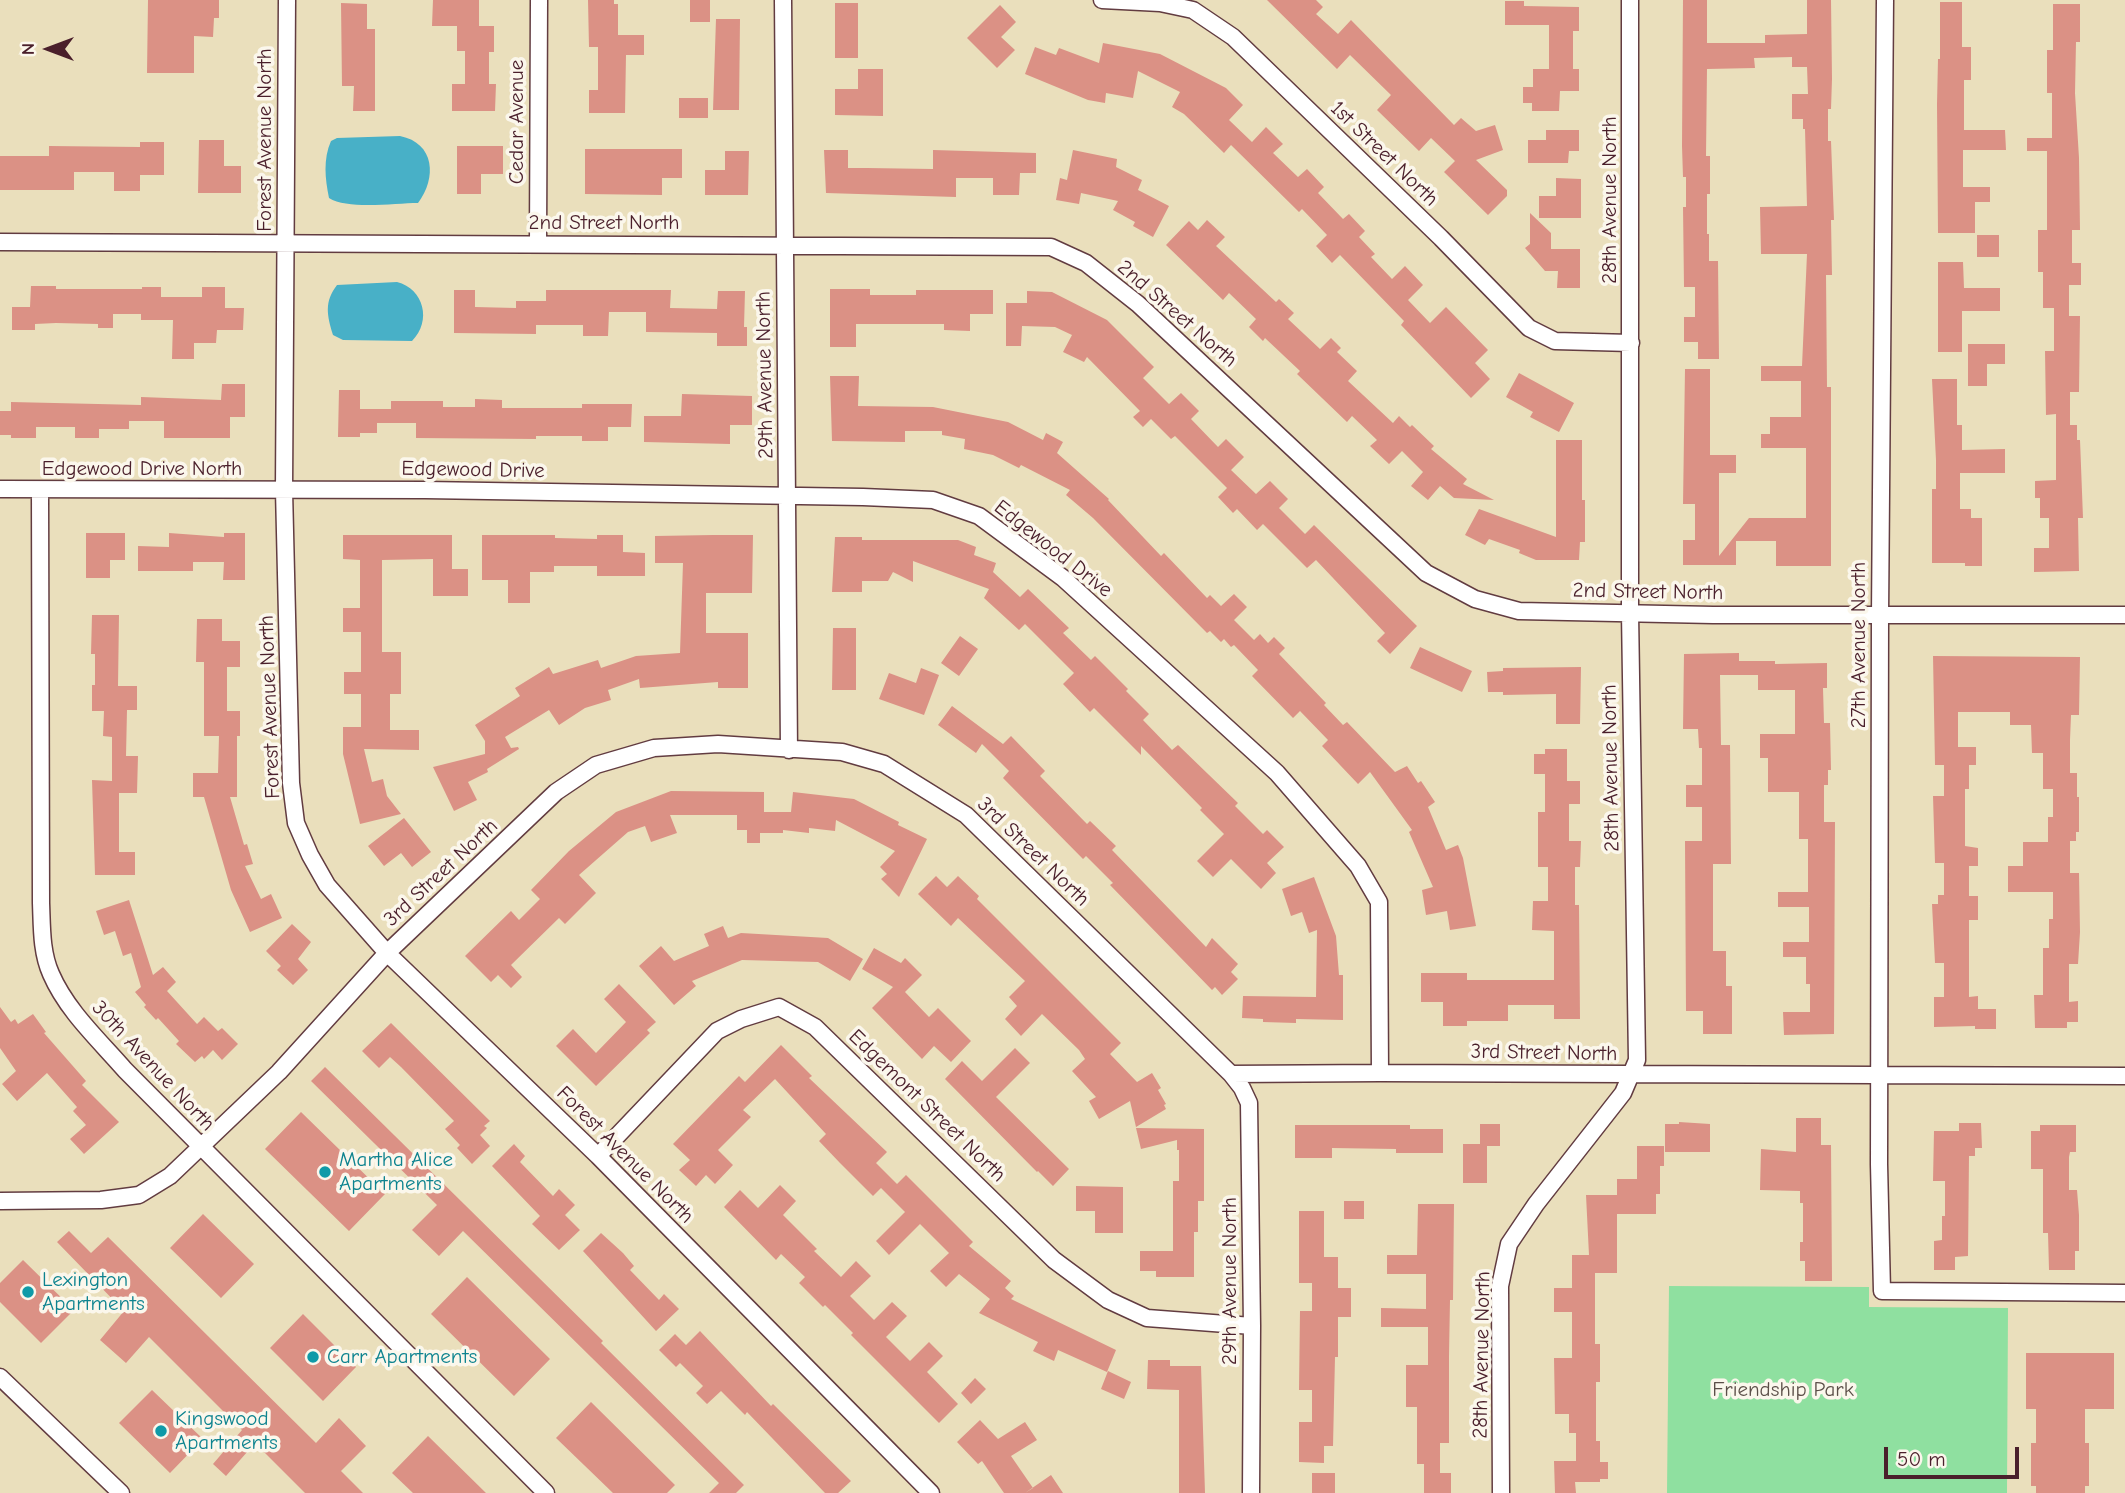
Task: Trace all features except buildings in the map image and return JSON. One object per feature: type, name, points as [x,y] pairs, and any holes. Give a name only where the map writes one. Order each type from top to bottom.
[{"type":"street","name":"Forest Avenue North","points":[[287,0],[284,490],[291,783],[296,822],[310,855],[327,885],[387,953],[598,1156],[931,1493]]},
{"type":"street","name":"Cedar Avenue","points":[[538,244],[539,0]]},
{"type":"street","name":"29th Avenue North","points":[[783,0],[789,750]]},
{"type":"street","name":"1st Street North","points":[[1102,0],[1160,3],[1193,10],[1233,37],[1450,247],[1529,328],[1555,341],[1631,343]]},
{"type":"street","name":"28th Avenue North","points":[[1501,1493],[1500,1286],[1509,1244],[1536,1204],[1623,1093],[1637,1060],[1630,613],[1630,0]]},
{"type":"street","name":"27th Avenue North","points":[[1885,0],[1880,615],[1879,1077],[1882,1291],[2125,1293]]},
{"type":"street","name":"2nd Street North","points":[[0,242],[1051,247],[1086,263],[1138,303],[1426,573],[1475,599],[1519,611],[2125,615]]},
{"type":"street","name":"Edgewood Drive North","points":[[0,489],[284,490]]},
{"type":"street","name":"30th Avenue North","points":[[40,490],[41,903],[44,946],[50,973],[70,1007],[125,1070],[546,1493]]},
{"type":"street","name":"Edgewood Drive","points":[[284,490],[933,500],[979,516],[1063,578],[1277,773],[1358,866],[1379,902],[1380,1073]]},
{"type":"street","name":"3rd Street North","points":[[0,1200],[101,1200],[139,1195],[170,1176],[279,1072],[387,953],[556,792],[596,765],[654,748],[718,744],[842,752],[884,764],[966,815],[1231,1074],[2125,1076]]},
{"type":"street","name":"Edgemont Street North","points":[[598,1156],[717,1031],[741,1019],[779,1007],[815,1027],[1054,1260],[1108,1300],[1147,1318],[1252,1326]]},
{"type":"street","name":"29th Avenue North","points":[[1231,1074],[1250,1102],[1251,1493]]},
{"type":"street","points":[[0,1377],[121,1493]]},
{"type":"green space","name":"Friendship Park","points":[[1669,1286],[1869,1287],[1869,1307],[2008,1308],[2007,1493],[1667,1493]]},
{"type":"water","points":[[400,136],[420,146],[429,163],[428,183],[418,203],[359,205],[329,198],[326,169],[331,141],[337,138]]},
{"type":"water","points":[[397,282],[414,291],[422,307],[422,324],[412,341],[343,340],[333,335],[328,309],[330,297],[337,285]]},
{"type":"place","name":"Martha Alice Apartments","points":[[325,1172]]},
{"type":"place","name":"Lexington Apartments","points":[[28,1292]]},
{"type":"place","name":"Carr Apartments","points":[[313,1357]]},
{"type":"place","name":"Kingswood Apartments","points":[[161,1431]]}]
